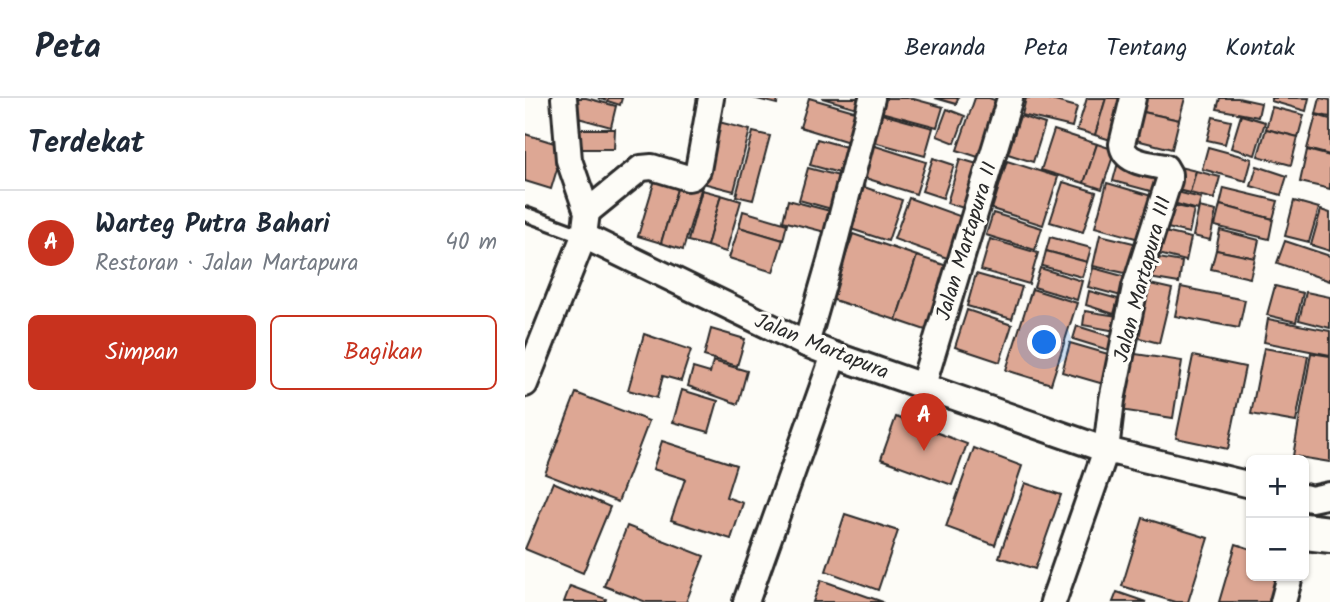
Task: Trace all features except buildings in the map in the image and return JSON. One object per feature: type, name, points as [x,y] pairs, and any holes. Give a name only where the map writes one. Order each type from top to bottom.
[{"type":"street","points":[[564,98],[569,160],[586,224]]},
{"type":"street","points":[[525,384],[535,343],[586,224],[641,168],[652,167],[688,178],[695,175],[711,98]]},
{"type":"street","points":[[806,344],[872,98]]},
{"type":"street","name":"Jalan Martapura II","points":[[923,385],[1010,98]]},
{"type":"street","name":"Jalan Martapura III","points":[[1106,450],[1112,400],[1135,287],[1169,174],[1165,167],[1135,160],[1126,156],[1123,151],[1122,144],[1133,98]]},
{"type":"street","name":"Jalan Martapura","points":[[586,224],[806,344],[1106,450],[1246,484]]},
{"type":"street","points":[[746,602],[834,355]]},
{"type":"street","points":[[1053,602],[1106,450]]},
{"type":"street","points":[[1309,527],[1330,529]]},
{"type":"street","points":[[1283,602],[1289,581]]},
{"type":"lane","name":"Jalan Martapura","points":[[525,214],[586,224]]},
{"type":"lane","points":[[1309,543],[1330,546]]},
{"type":"place","name":"Warteg Putra Bahari","points":[[924,451]]}]
